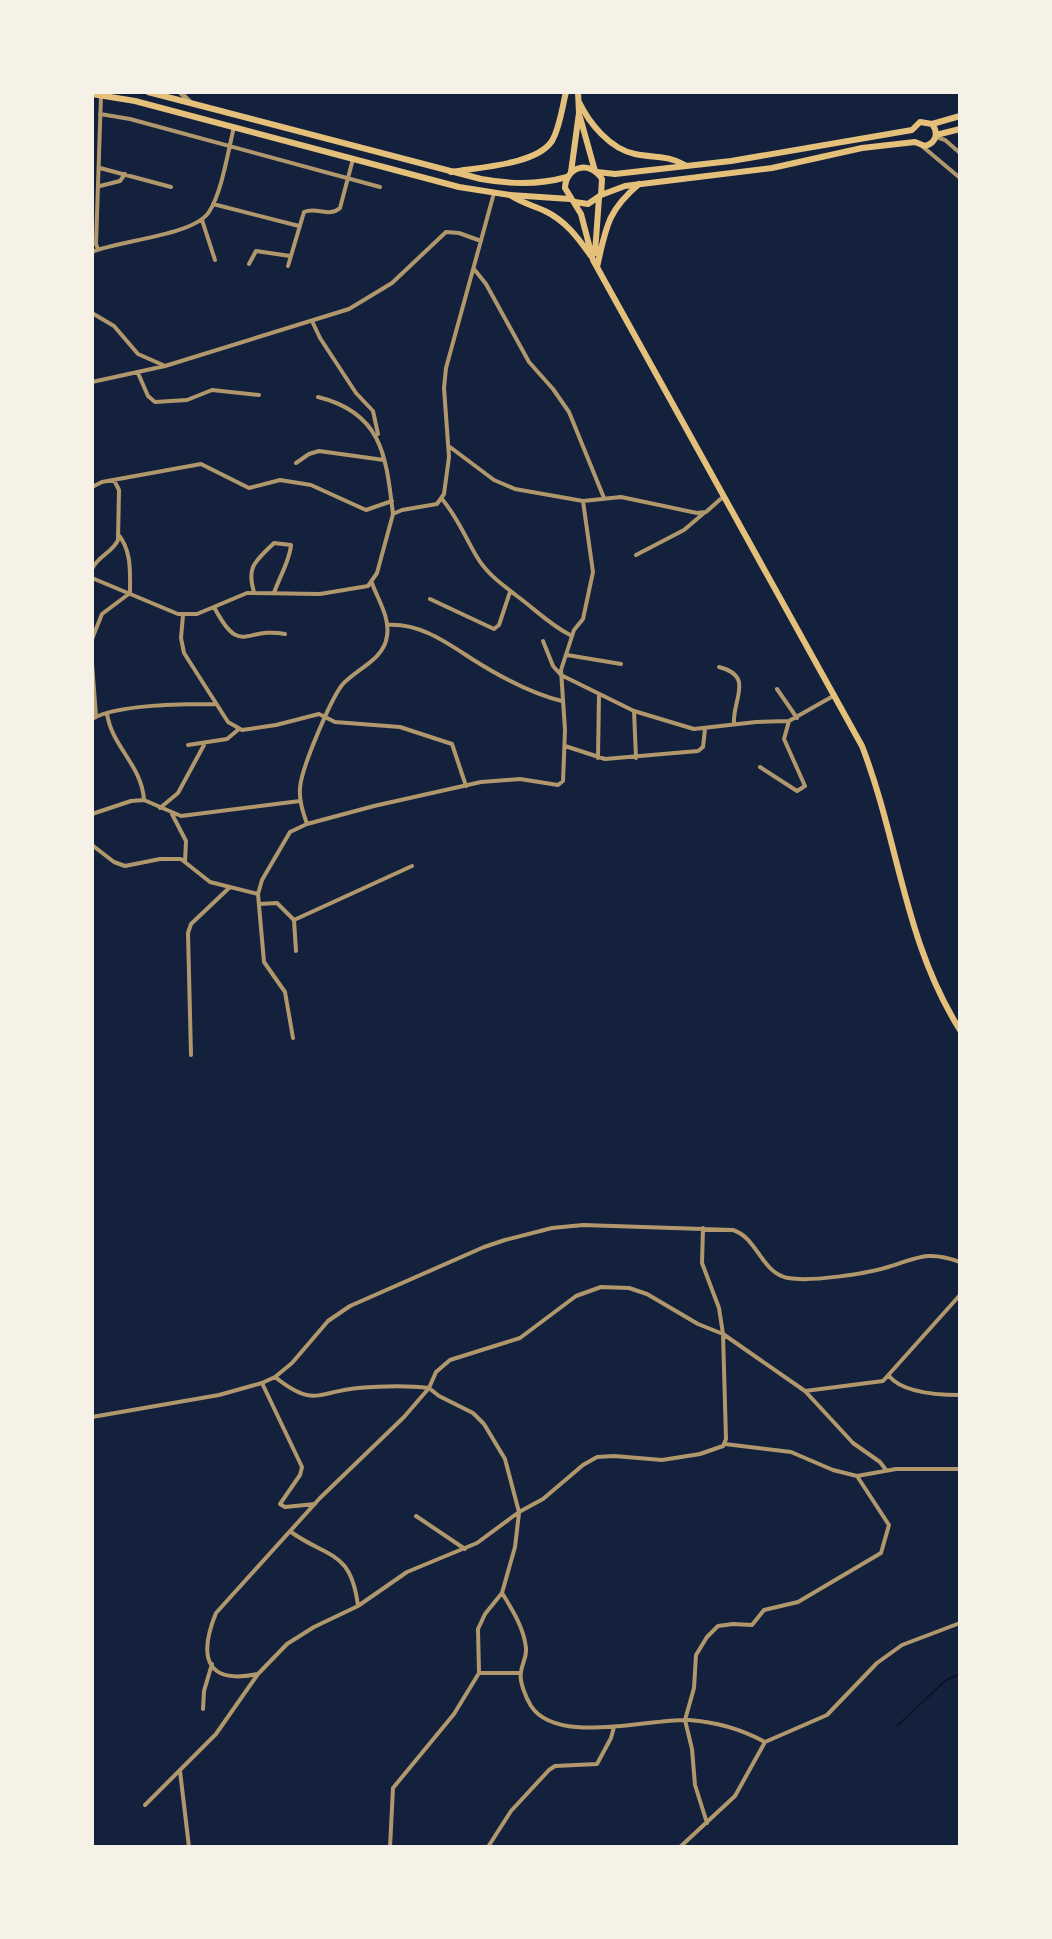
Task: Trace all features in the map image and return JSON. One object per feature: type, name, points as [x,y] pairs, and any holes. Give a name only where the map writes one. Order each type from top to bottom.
[{"type":"main road","points":[[148,92],[451,172],[506,183],[550,182],[582,167],[615,174],[731,161],[912,130],[920,122],[932,124],[960,116]]},
{"type":"main road","points":[[451,172],[538,154],[554,136],[566,92]]},
{"type":"main road","points":[[578,92],[579,113],[565,188],[587,230],[596,264]]},
{"type":"main road","points":[[92,94],[494,193],[588,204],[615,188],[772,168],[862,148],[931,143],[936,136],[960,129]]},
{"type":"main road","points":[[579,102],[593,125],[622,150],[632,154],[669,157],[685,165]]},
{"type":"main road","points":[[579,113],[603,186],[594,246],[596,264]]},
{"type":"main road","points":[[932,124],[936,136]]},
{"type":"main road","points":[[912,130],[918,144]]},
{"type":"main road","points":[[596,264],[612,213],[620,200],[639,184]]},
{"type":"main road","points":[[510,195],[563,222],[596,264],[835,695],[862,746],[875,780],[925,963],[934,986],[960,1030]]},
{"type":"street","points":[[180,92],[191,103]]},
{"type":"street","points":[[98,249],[102,94]]},
{"type":"street","points":[[100,114],[130,119],[380,187]]},
{"type":"street","points":[[92,252],[149,238],[202,220],[213,204],[234,127]]},
{"type":"street","points":[[936,136],[960,153]]},
{"type":"street","points":[[918,144],[960,178]]},
{"type":"street","points":[[288,266],[307,209],[338,211],[353,159]]},
{"type":"street","points":[[99,167],[171,187]]},
{"type":"street","points":[[99,186],[120,181],[125,174]]},
{"type":"street","points":[[494,193],[444,379],[450,447],[442,499],[458,518],[478,559],[510,592],[551,626],[572,636]]},
{"type":"street","points":[[213,204],[299,226]]},
{"type":"street","points":[[202,220],[215,260]]},
{"type":"street","points":[[92,382],[165,366],[349,309],[379,292],[406,271],[442,234],[459,233],[481,241]]},
{"type":"street","points":[[249,264],[256,251],[291,256]]},
{"type":"street","points":[[474,269],[486,284],[529,362],[569,412],[604,498]]},
{"type":"street","points":[[92,313],[114,326],[138,354],[165,366]]},
{"type":"street","points":[[92,578],[183,615],[197,614],[241,594],[320,594],[364,588],[372,583],[393,514],[376,416],[356,393],[312,321]]},
{"type":"street","points":[[138,373],[148,396],[155,402],[187,400],[212,390],[259,395]]},
{"type":"street","points":[[318,397],[353,410],[378,437]]},
{"type":"street","points":[[450,447],[503,485],[530,492],[583,501],[604,498],[635,500],[691,513],[706,512]]},
{"type":"street","points":[[296,463],[319,451],[384,460]]},
{"type":"street","points":[[92,487],[201,464],[249,488],[280,480],[311,485],[366,510],[392,501]]},
{"type":"street","points":[[92,569],[99,558],[116,545],[119,490],[114,480]]},
{"type":"street","points":[[636,555],[684,530],[724,496]]},
{"type":"street","points":[[393,514],[427,507],[442,499]]},
{"type":"street","points":[[293,1038],[285,992],[264,962],[258,894],[262,880],[286,836],[307,824],[466,786],[511,779],[560,785],[564,778],[561,675],[572,636],[583,619],[593,572],[583,501]]},
{"type":"street","points":[[118,534],[126,543],[129,557],[130,593]]},
{"type":"street","points":[[254,592],[249,574],[253,565],[274,543],[284,542],[291,545],[292,550],[274,593]]},
{"type":"street","points":[[307,824],[300,801],[301,781],[326,718],[343,685],[382,650],[386,640],[387,625],[372,583]]},
{"type":"street","points":[[430,599],[494,629],[499,625],[510,592]]},
{"type":"street","points":[[92,639],[102,614],[130,593]]},
{"type":"street","points":[[214,607],[231,635],[285,634]]},
{"type":"street","points":[[183,615],[181,638],[184,653],[229,723],[239,729],[267,727],[319,714],[335,722],[400,727],[447,741],[453,747],[466,786]]},
{"type":"street","points":[[387,625],[420,629],[455,646],[499,675],[562,701]]},
{"type":"street","points":[[543,641],[553,666],[561,675],[634,711],[694,729],[789,721],[835,695]]},
{"type":"street","points":[[567,655],[621,664]]},
{"type":"street","points":[[92,664],[94,717],[175,705],[216,704]]},
{"type":"street","points":[[719,667],[729,669],[738,678],[740,686],[734,724]]},
{"type":"street","points":[[777,689],[797,718]]},
{"type":"street","points":[[598,758],[599,694]]},
{"type":"street","points":[[634,711],[636,758]]},
{"type":"street","points":[[107,713],[113,734],[134,764],[144,800]]},
{"type":"street","points":[[760,767],[796,790],[805,786],[784,739],[789,721]]},
{"type":"street","points":[[188,745],[204,745],[227,739],[239,729]]},
{"type":"street","points":[[565,746],[598,758],[636,758],[698,751],[703,747],[705,729]]},
{"type":"street","points":[[160,808],[178,793],[204,745]]},
{"type":"street","points":[[92,814],[131,801],[144,800],[181,816],[300,801]]},
{"type":"street","points":[[172,814],[186,841],[185,862]]},
{"type":"street","points":[[92,845],[114,862],[125,866],[174,858],[185,862],[210,882],[258,894]]},
{"type":"street","points":[[294,920],[412,866]]},
{"type":"street","points":[[191,1055],[188,933],[191,924],[229,888]]},
{"type":"street","points":[[259,904],[277,903],[294,920],[296,951]]},
{"type":"street","points":[[92,1417],[219,1395],[262,1383],[292,1363],[337,1314],[484,1247],[566,1226],[738,1231],[750,1241],[772,1270],[790,1278],[868,1272],[927,1256],[947,1257],[960,1262]]},
{"type":"street","points":[[703,1228],[702,1263],[717,1301],[723,1334],[725,1444]]},
{"type":"street","points":[[258,1674],[239,1678],[225,1676],[212,1664],[206,1650],[216,1613],[315,1504],[404,1417],[429,1388],[436,1372],[450,1360],[520,1338],[576,1296],[601,1287],[638,1290],[723,1334],[805,1391],[853,1443],[886,1470]]},
{"type":"street","points":[[805,1391],[875,1383],[889,1376],[934,1321],[960,1295]]},
{"type":"street","points":[[889,1376],[896,1384],[914,1390],[960,1395]]},
{"type":"street","points":[[275,1377],[293,1390],[312,1397],[357,1388],[429,1388],[473,1413],[484,1424],[505,1459],[519,1512],[516,1538],[502,1593],[478,1629],[479,1673],[454,1714],[393,1788],[390,1847]]},
{"type":"street","points":[[262,1383],[302,1467],[280,1504],[285,1507],[315,1504]]},
{"type":"street","points":[[145,1805],[216,1734],[272,1658],[302,1633],[358,1606],[407,1572],[465,1549],[543,1499],[597,1457],[662,1460],[710,1451],[725,1444],[791,1452],[833,1470],[857,1476],[886,1470],[960,1469]]},
{"type":"street","points":[[707,1823],[695,1785],[692,1749],[685,1720],[694,1688],[696,1655],[713,1630],[724,1624],[752,1625],[764,1610],[798,1602],[881,1553],[889,1525],[857,1476]]},
{"type":"street","points":[[416,1516],[465,1549]]},
{"type":"street","points":[[291,1532],[335,1556],[344,1565],[353,1579],[358,1606]]},
{"type":"street","points":[[502,1593],[521,1628],[526,1646],[520,1673],[532,1708],[548,1720],[581,1727],[685,1720],[723,1725],[765,1742]]},
{"type":"street","points":[[680,1847],[735,1796],[765,1742],[827,1715],[877,1663],[902,1645],[960,1623]]},
{"type":"street","points":[[203,1709],[207,1675],[212,1664]]},
{"type":"street","points":[[479,1673],[520,1673]]},
{"type":"street","points":[[488,1847],[511,1811],[549,1770],[555,1766],[597,1764],[614,1727]]},
{"type":"street","points":[[180,1771],[189,1847]]},
{"type":"waterway","points":[[897,1726],[946,1680],[960,1674]]}]
